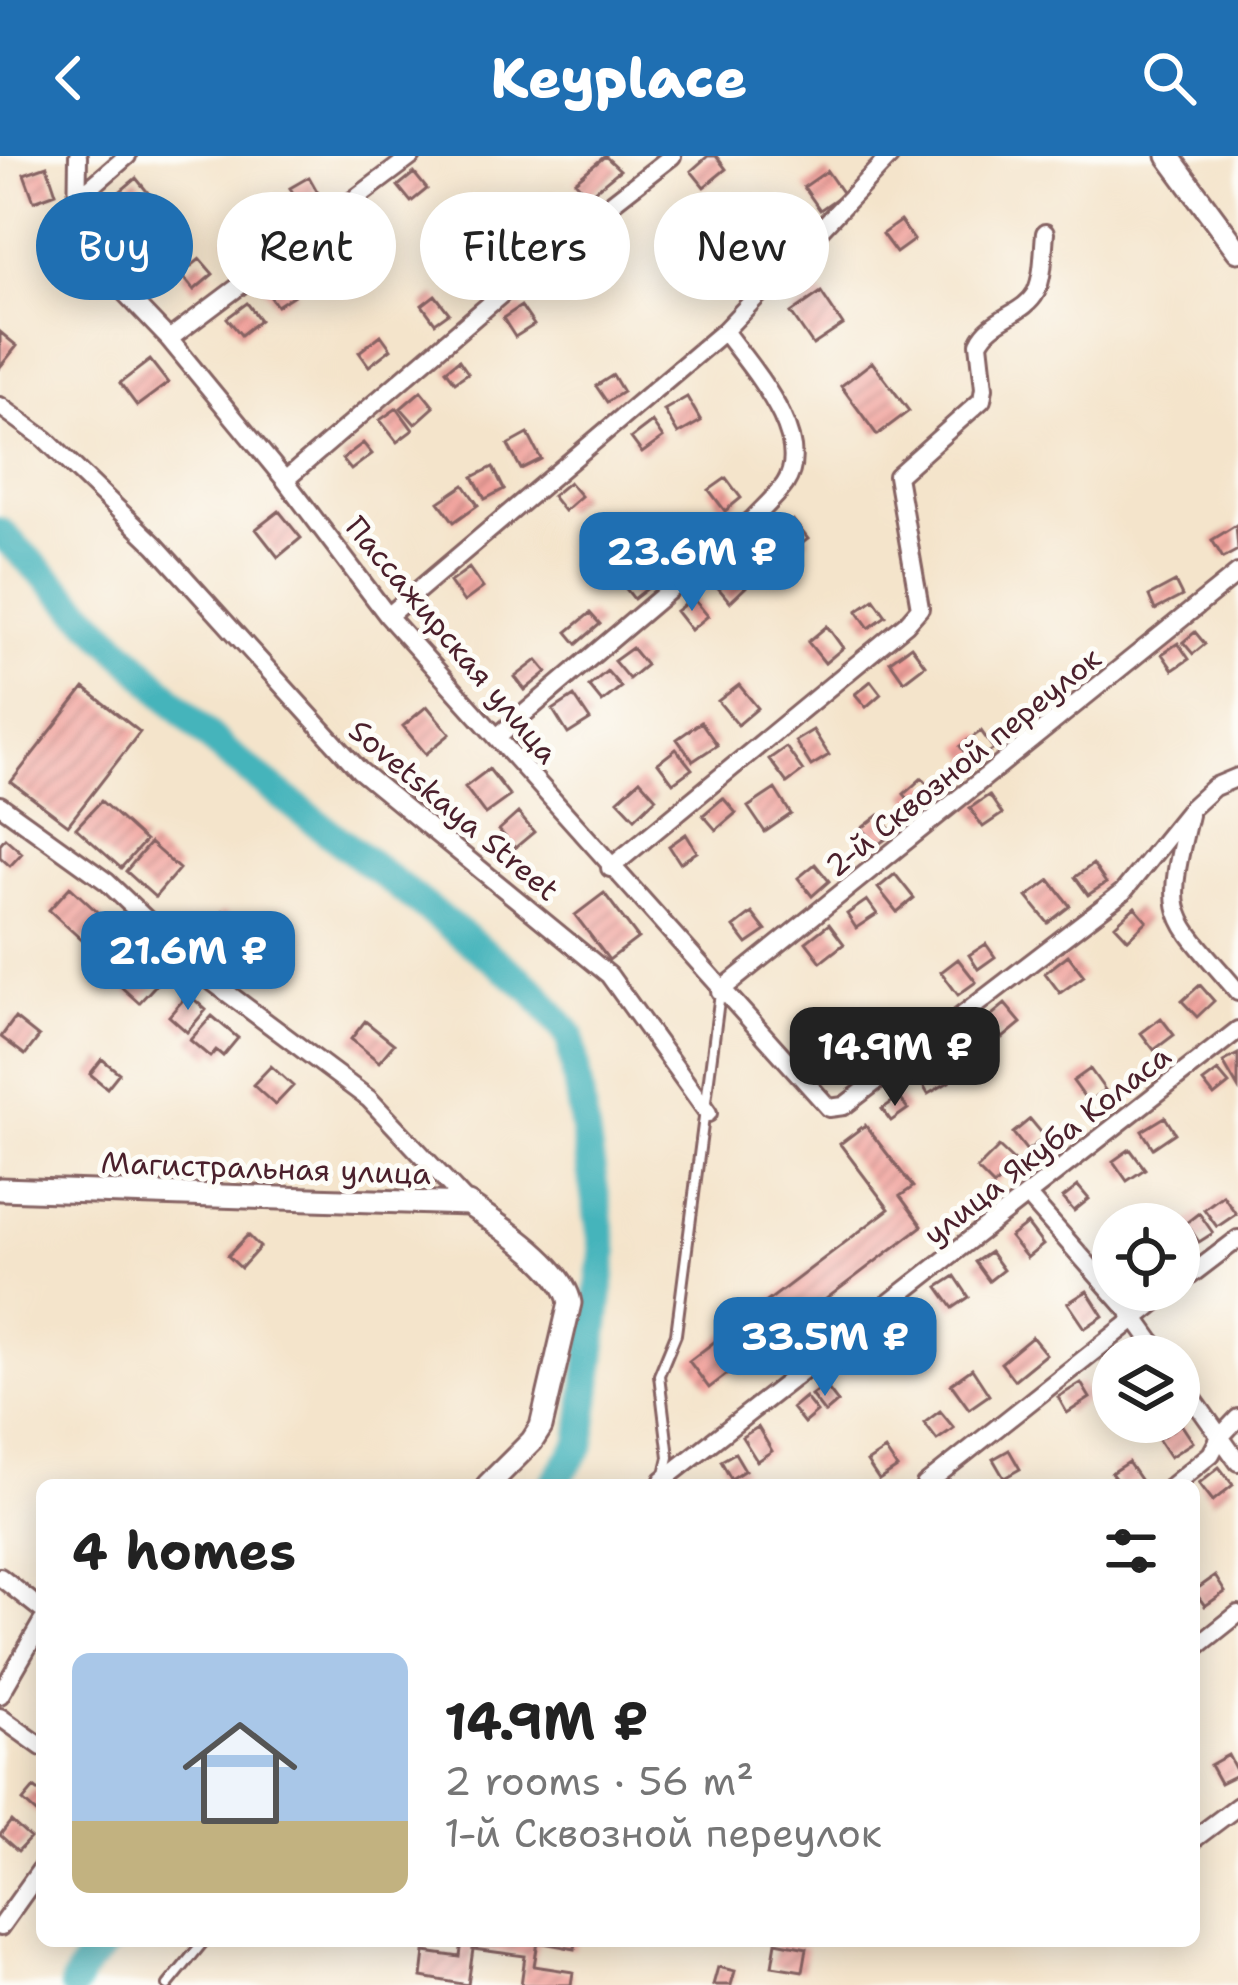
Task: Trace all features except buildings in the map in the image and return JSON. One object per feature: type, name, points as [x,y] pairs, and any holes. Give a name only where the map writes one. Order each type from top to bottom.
[{"type":"street","name":"Пассажирская улица","points":[[76,192],[78,156]]},
{"type":"street","points":[[85,192],[127,156]]},
{"type":"street","points":[[169,339],[412,156]]},
{"type":"street","points":[[285,480],[567,238],[672,156]]},
{"type":"street","points":[[388,616],[724,331],[890,156]]},
{"type":"street","points":[[1168,156],[1238,251]]},
{"type":"street","points":[[610,868],[907,624],[920,608],[897,476],[982,400],[979,344],[992,324],[1034,298],[1045,233]]},
{"type":"street","name":"Пассажирская улица","points":[[132,300],[285,480],[388,616],[720,991],[822,1101],[838,1109],[1123,892],[1191,808]]},
{"type":"street","points":[[498,736],[752,520],[785,484],[793,448],[782,416],[724,331]]},
{"type":"street","name":"Sovetskaya Street","points":[[0,406],[46,439],[155,545],[359,770],[608,975],[708,1113]]},
{"type":"street","name":"2-й Сквозной переулок","points":[[720,991],[1238,573]]},
{"type":"street","points":[[1238,777],[1214,787],[1191,808],[1173,881],[1180,924],[1238,992]]},
{"type":"street","points":[[3,813],[107,882],[210,980],[369,1099],[468,1204]]},
{"type":"street","name":"улица Якуба Коласа","points":[[664,1479],[1238,1030]]},
{"type":"street","name":"Магистральная улица","points":[[0,1189],[468,1204],[512,1234],[563,1285],[570,1304],[541,1427],[494,1479]]},
{"type":"street","points":[[1027,1195],[1147,1335]]},
{"type":"street","points":[[1200,1268],[1238,1239]]},
{"type":"street","points":[[933,1479],[1144,1311]]},
{"type":"street","points":[[1200,1409],[1238,1462]]},
{"type":"street","points":[[1181,1479],[1202,1464],[1238,1418]]},
{"type":"street","points":[[0,1577],[36,1605]]},
{"type":"street","points":[[1200,1644],[1238,1614]]},
{"type":"street","points":[[0,1695],[36,1632]]},
{"type":"street","points":[[0,1717],[36,1743]]},
{"type":"street","points":[[1200,1834],[1238,1806]]},
{"type":"street","points":[[0,1927],[36,1876]]},
{"type":"lane","points":[[661,1479],[669,1457],[658,1375],[676,1334],[708,1113],[720,991]]},
{"type":"lane","points":[[168,1985],[199,1947]]},
{"type":"waterway","points":[[0,532],[224,751],[533,990],[570,1036],[604,1252],[581,1443],[557,1479]]},
{"type":"waterway","points":[[74,1985],[103,1947]]}]
